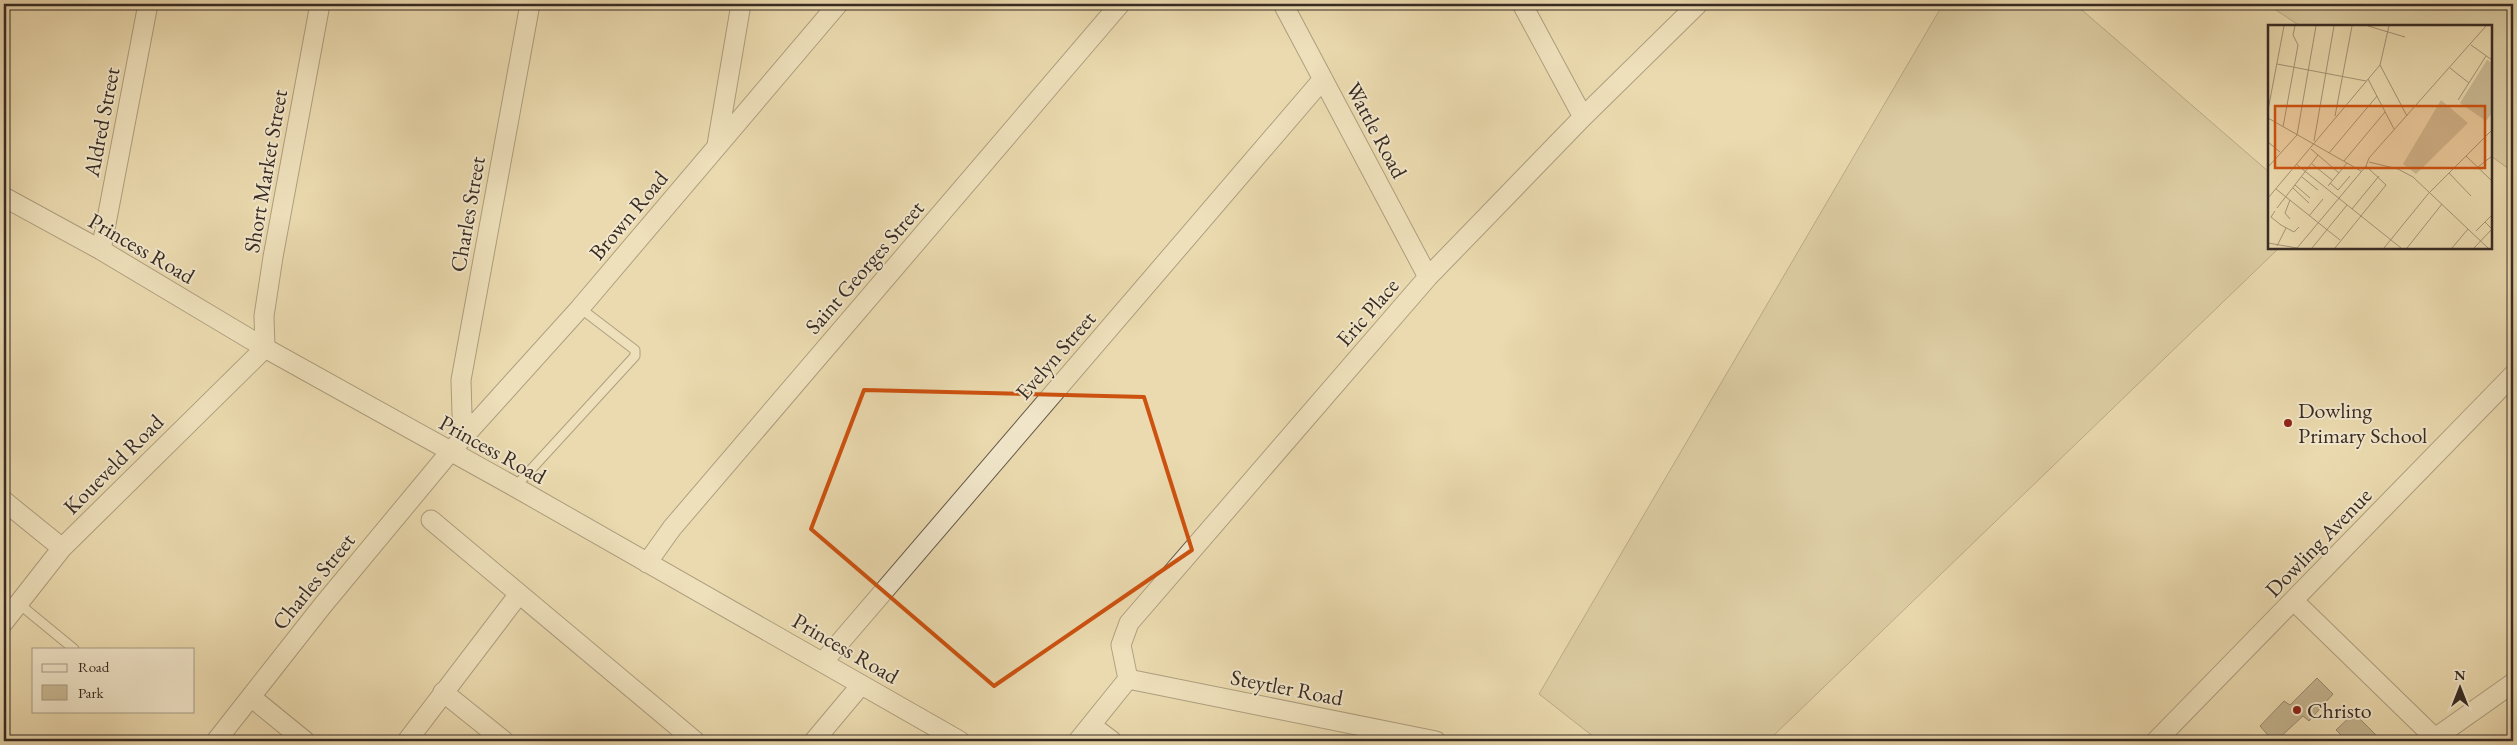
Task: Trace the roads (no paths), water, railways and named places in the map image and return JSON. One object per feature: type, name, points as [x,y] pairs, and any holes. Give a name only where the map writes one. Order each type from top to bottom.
[{"type":"street","name":"Aldred Street","points":[[101,250],[148,4]]},
{"type":"street","name":"Short Market Street","points":[[265,348],[264,316],[273,257],[320,4]]},
{"type":"street","name":"Charles Street","points":[[468,433],[462,414],[461,380],[530,4]]},
{"type":"street","points":[[716,148],[741,4]]},
{"type":"street","name":"Brown Road","points":[[450,452],[580,308],[838,4]]},
{"type":"street","name":"Saint Georges Street","points":[[648,563],[672,528],[1120,4]]},
{"type":"street","name":"Wattle Road","points":[[1283,4],[1428,278]]},
{"type":"street","points":[[1522,4],[1584,117]]},
{"type":"street","name":"Eric Place","points":[[1128,679],[1121,645],[1129,623],[1428,278],[1584,117],[1698,4]]},
{"type":"street","name":"Evelyn Street","points":[[823,662],[1323,79]]},
{"type":"street","name":"Princess Road","points":[[4,197],[101,250],[265,348],[516,487],[960,741]]},
{"type":"street","name":"Koueveld Road","points":[[4,622],[62,548],[265,348]]},
{"type":"street","name":"Dowling Avenue","points":[[2156,741],[2513,375]]},
{"type":"street","name":"Charles Street","points":[[216,741],[324,604],[450,452]]},
{"type":"street","points":[[4,501],[62,548]]},
{"type":"street","points":[[431,520],[695,741]]},
{"type":"street","points":[[407,741],[519,594]]},
{"type":"street","points":[[2294,601],[2437,740],[2513,684]]},
{"type":"street","points":[[1078,741],[1128,679]]},
{"type":"street","name":"Steytler Road","points":[[1128,679],[1436,741]]},
{"type":"street","points":[[814,741],[861,685]]},
{"type":"street","points":[[443,692],[504,741]]},
{"type":"street","points":[[251,698],[305,741]]},
{"type":"street","points":[[1092,726],[1112,741]]},
{"type":"lane","points":[[516,487],[635,356],[635,350],[580,308]]},
{"type":"lane","points":[[18,603],[73,648]]},
{"type":"place","name":"Dowling Primary School","points":[[2288,423]]},
{"type":"place","name":"Christo","points":[[2297,710]]}]
